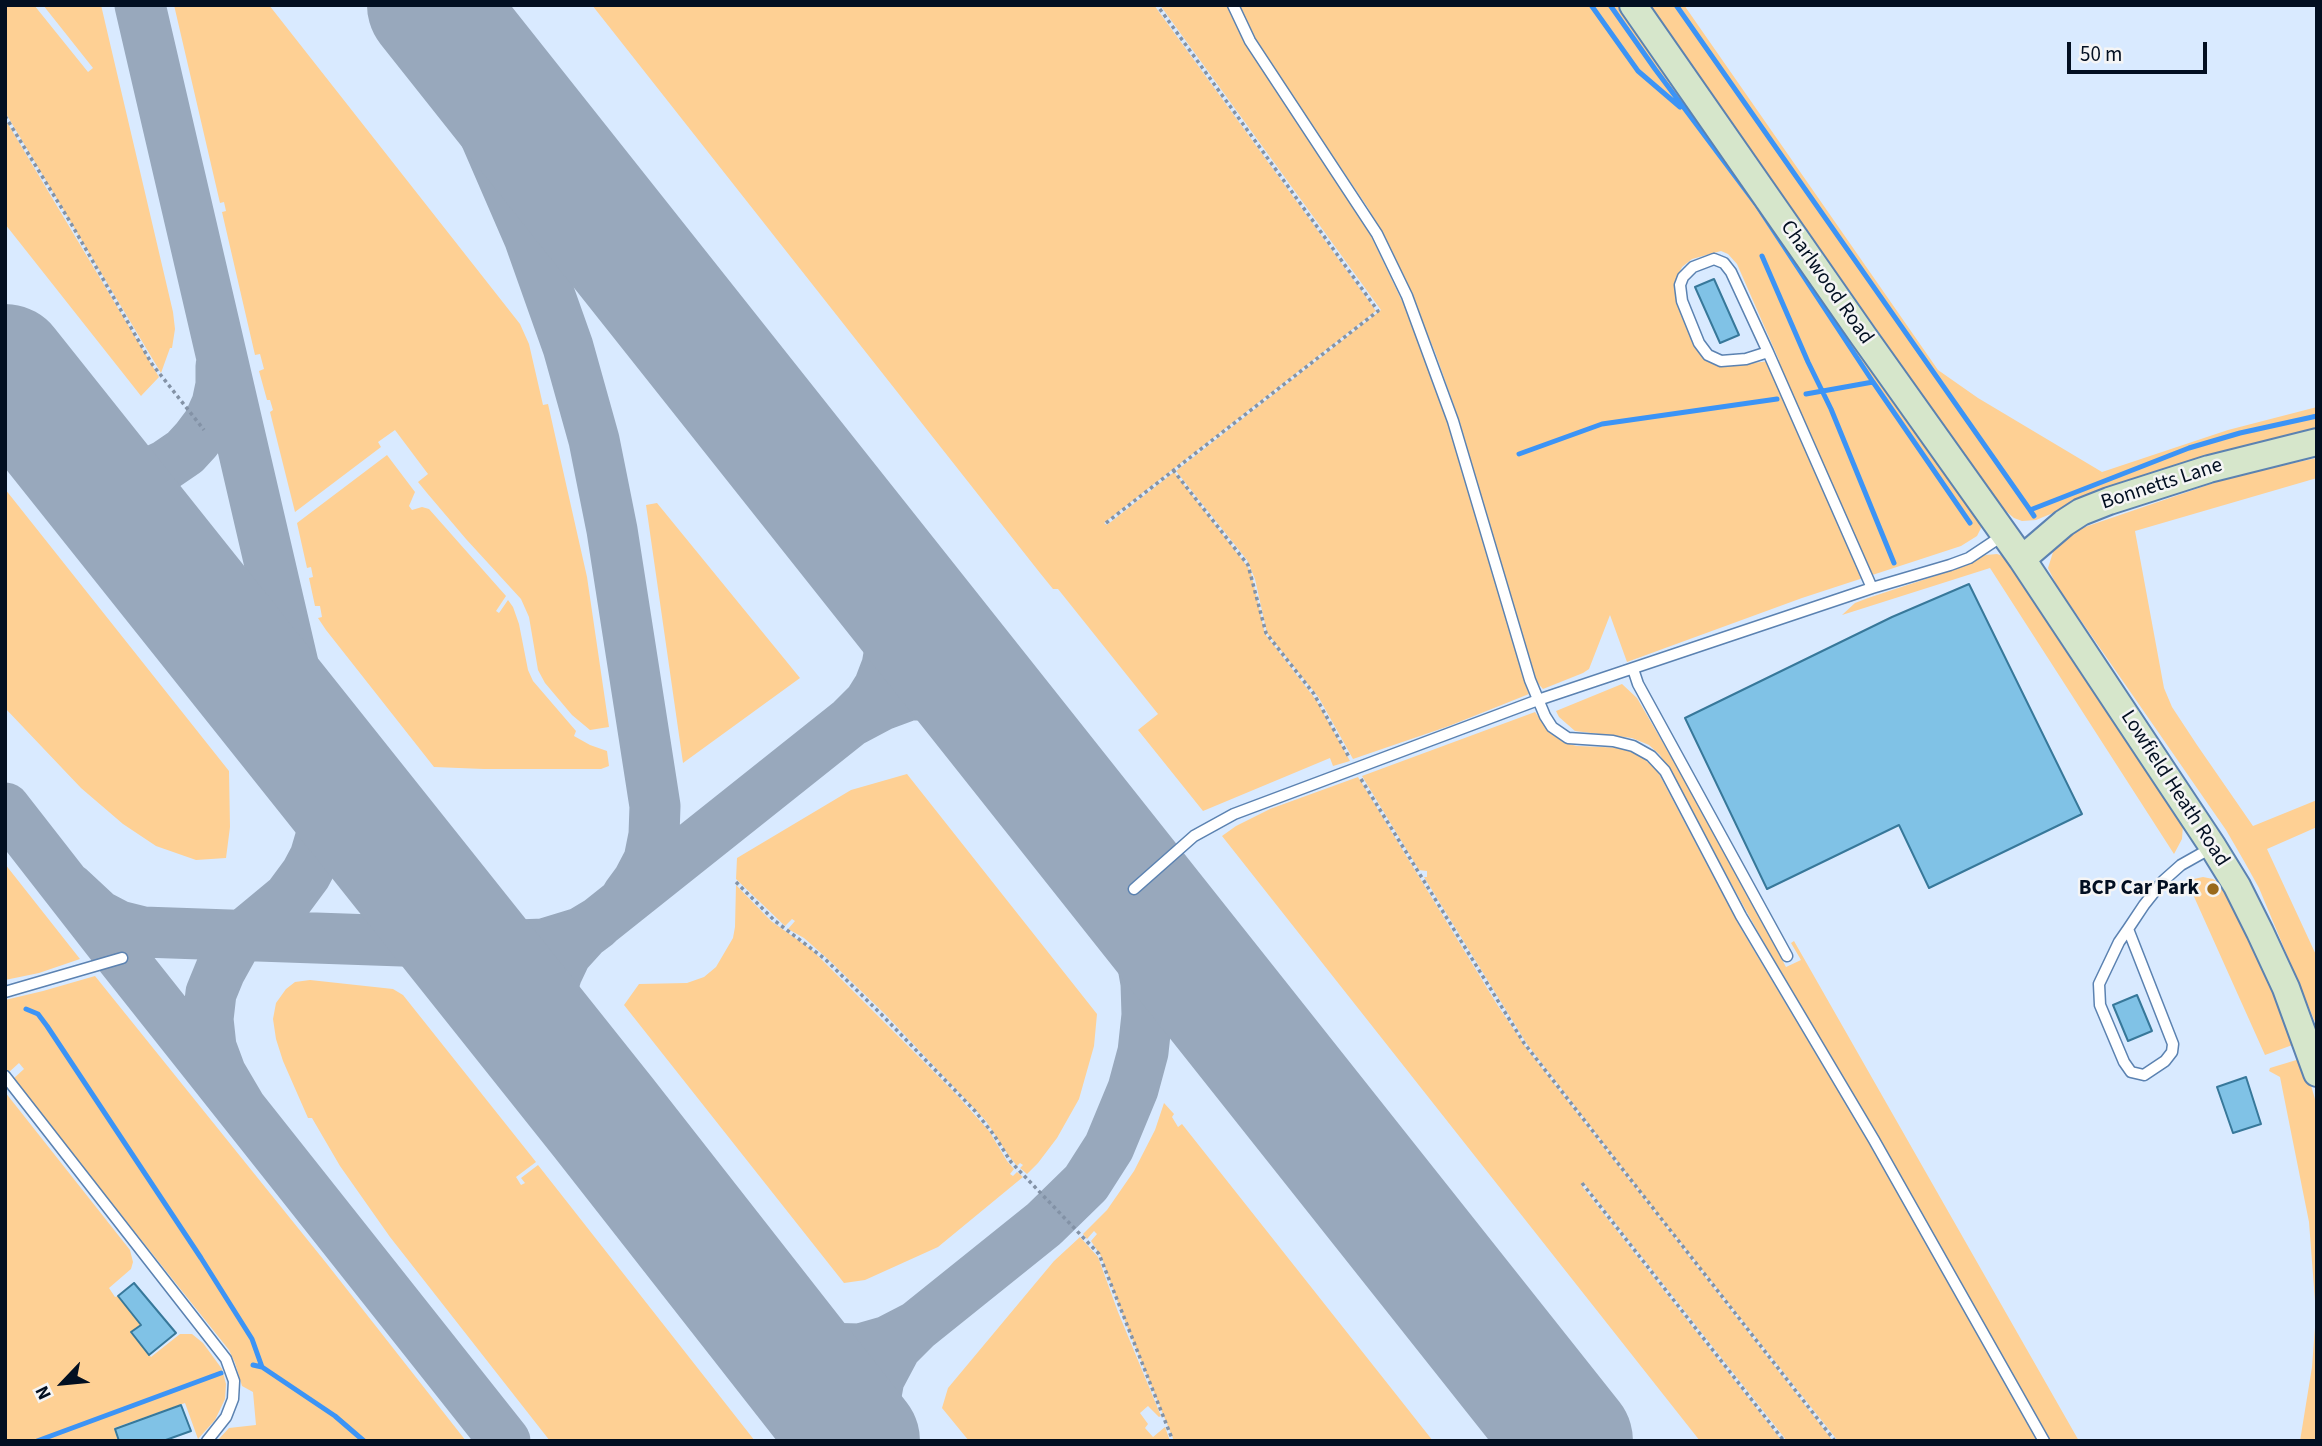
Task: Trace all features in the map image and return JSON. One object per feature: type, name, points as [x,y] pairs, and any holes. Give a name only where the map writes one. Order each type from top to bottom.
[{"type":"street","name":"Charlwood Road","points":[[1633,5],[2022,559]]},
{"type":"street","name":"Bonnetts Lane","points":[[2022,559],[2064,523],[2099,505],[2209,469],[2317,442]]},
{"type":"street","name":"Lowfield Heath Road","points":[[2022,559],[2237,886],[2276,966],[2317,1073]]},
{"type":"lane","points":[[1233,5],[1250,41],[1377,234],[1407,296],[1453,421],[1538,700],[1548,722],[1562,735],[1572,739],[1614,741],[1633,746],[1651,756],[1665,771],[1741,916],[1874,1140],[2044,1441]]},
{"type":"lane","points":[[1768,352],[1746,359],[1725,361],[1715,359],[1706,352],[1699,343],[1680,293],[1681,281],[1689,270],[1708,260],[1717,260],[1726,265],[1736,281],[1768,352],[1872,588]]},
{"type":"lane","points":[[1133,888],[1184,843],[1211,825],[1260,804],[1538,700],[1872,588],[1960,562],[2004,534]]},
{"type":"lane","points":[[1633,669],[1638,684],[1787,956]]},
{"type":"lane","points":[[2128,929],[2173,1044],[2172,1052],[2165,1061],[2144,1075],[2134,1074],[2127,1069],[2098,996],[2098,984],[2128,929],[2153,892],[2169,874],[2213,847]]},
{"type":"lane","points":[[5,992],[122,958]]},
{"type":"lane","points":[[5,1076],[224,1355],[233,1376],[233,1399],[228,1415],[207,1441]]},
{"type":"path","points":[[1106,523],[1378,311],[1157,5]]},
{"type":"path","points":[[5,116],[152,364],[205,430]]},
{"type":"path","points":[[1173,470],[1248,565],[1266,633],[1314,694],[1356,769],[1524,1043],[1835,1441]]},
{"type":"path","points":[[736,882],[775,921],[825,959],[882,1014],[975,1111],[995,1135],[1011,1162],[1099,1254],[1173,1441]]},
{"type":"path","points":[[1582,1183],[1784,1441]]},
{"type":"shaded area","points":[[5,5],[34,5],[88,72],[93,68],[43,5],[101,5],[173,312],[175,329],[172,348],[161,373],[5,112]]},
{"type":"shaded area","points":[[174,5],[269,5],[520,324],[529,344],[543,405],[548,404],[587,577],[609,727],[590,730],[572,715],[545,683],[538,670],[529,617],[521,599],[418,482],[428,474],[395,430],[378,442],[381,447],[295,512],[270,412],[273,410],[270,400],[267,400],[259,371],[264,369],[260,354],[255,355],[222,212],[226,211],[224,202],[220,203]]},
{"type":"shaded area","points":[[592,5],[1154,5],[1376,311],[1104,523],[1107,525],[1174,472],[1247,566],[1265,634],[1316,700],[1350,761],[1333,766],[1330,758],[1203,811],[1138,730],[1158,714],[1058,589],[1053,589],[1040,573]]},
{"type":"shaded area","points":[[1160,5],[1227,5],[1247,47],[1333,173],[1371,236],[1413,324],[1450,429],[1529,694],[1449,726],[1353,759],[1319,698],[1267,633],[1255,579],[1247,560],[1176,471],[1381,310]]},
{"type":"shaded area","points":[[1239,5],[1625,5],[1980,520],[1981,528],[1977,536],[1961,546],[1802,598],[1627,662],[1610,615],[1589,669],[1543,689],[1535,680],[1459,420],[1435,352],[1402,274],[1368,208],[1261,50]],"holes":[[[1721,251],[1737,264],[1779,360],[1726,366],[1710,361],[1702,354],[1676,292],[1676,280],[1682,267],[1692,259]]]},
{"type":"shaded area","points":[[1650,5],[1684,5],[1938,370],[1978,398],[2102,472],[2228,430],[2317,407],[2317,433],[2092,497],[2036,520],[2022,521],[2014,518],[2000,506]]},
{"type":"shaded area","points":[[5,119],[159,377],[141,396],[5,224]]},
{"type":"shaded area","points":[[387,455],[415,492],[409,506],[412,510],[422,507],[429,509],[506,596],[496,611],[499,613],[508,600],[513,607],[533,681],[576,731],[574,736],[607,751],[609,766],[601,769],[434,767],[326,630],[318,618],[322,617],[320,606],[315,606],[309,578],[313,577],[311,567],[307,568],[297,523]]},
{"type":"shaded area","points":[[2317,458],[2317,478],[2135,531],[2164,688],[2172,707],[2197,745],[2253,826],[2317,800],[2317,827],[2267,849],[2317,957],[2317,1027],[2259,888],[2226,830],[2057,586],[2048,568],[2054,549],[2062,540],[2082,528],[2237,475]]},
{"type":"shaded area","points":[[5,489],[229,771],[230,827],[226,858],[196,860],[156,846],[123,824],[81,788],[5,708]]},
{"type":"shaded area","points":[[657,503],[800,678],[683,763],[646,505]]},
{"type":"shaded area","points":[[1986,555],[2006,557],[2183,825],[2182,839],[2174,854],[1990,568],[1842,615],[1855,603],[1944,573]]},
{"type":"shaded area","points":[[1622,684],[1637,698],[1702,810],[1786,967],[1801,960],[1791,943],[1794,941],[2079,1441],[2051,1441],[1779,970],[1660,755],[1649,745],[1632,738],[1575,731],[1556,711]]},
{"type":"shaded area","points":[[1535,712],[1550,733],[1565,743],[1625,748],[1637,753],[1657,770],[1743,932],[1877,1156],[2040,1441],[1838,1441],[1527,1044],[1424,877],[1427,877],[1427,871],[1419,870],[1362,776]]},
{"type":"shaded area","points":[[907,774],[1097,1014],[1094,1046],[1079,1099],[1057,1138],[1027,1174],[1020,1168],[1023,1165],[1020,1163],[1017,1166],[1009,1156],[986,1121],[885,1014],[804,938],[788,929],[795,921],[792,919],[785,926],[736,879],[737,858],[851,790]]},
{"type":"shaded area","points":[[1358,777],[1527,1049],[1833,1441],[1787,1441],[1583,1182],[1581,1185],[1782,1441],[1700,1441],[1222,836],[1270,809]]},
{"type":"shaded area","points":[[5,864],[80,959],[39,973],[5,980]]},
{"type":"shaded area","points":[[2203,877],[2223,885],[2298,1043],[2265,1055],[2191,890],[2189,880]]},
{"type":"shaded area","points":[[736,885],[771,921],[812,950],[955,1093],[989,1131],[1014,1169],[1010,1174],[1013,1176],[1017,1172],[1023,1177],[938,1247],[865,1280],[844,1283],[624,1005],[639,984],[687,983],[704,977],[716,967],[733,938]]},
{"type":"shaded area","points":[[95,976],[466,1441],[217,1441],[229,1428],[256,1425],[253,1392],[242,1386],[229,1350],[13,1079],[24,1069],[19,1063],[8,1073],[5,1070],[5,1000]]},
{"type":"shaded area","points":[[310,980],[393,989],[403,995],[536,1162],[516,1177],[521,1185],[525,1183],[521,1178],[538,1165],[755,1441],[550,1441],[390,1237],[340,1166],[312,1118],[308,1118],[283,1061],[273,1019],[276,1003],[286,989],[295,982]]},
{"type":"shaded area","points":[[2303,1058],[2317,1106],[2317,1441],[2300,1441],[2312,1367],[2316,1314],[2309,1222],[2280,1077],[2269,1071],[2270,1068]]},
{"type":"shaded area","points":[[5,1092],[130,1250],[133,1262],[131,1269],[109,1288],[141,1325],[131,1333],[151,1357],[180,1334],[192,1334],[203,1343],[222,1369],[226,1384],[225,1399],[215,1420],[198,1439],[185,1403],[114,1428],[118,1441],[5,1441]]},
{"type":"shaded area","points":[[1164,1103],[1174,1114],[1172,1117],[1178,1127],[1182,1124],[1433,1441],[1174,1441],[1101,1256],[1091,1241],[1097,1234],[1094,1231],[1087,1239],[1083,1234],[1107,1210],[1134,1171],[1155,1130]]},
{"type":"shaded area","points":[[1080,1237],[1098,1257],[1161,1416],[1148,1406],[1140,1413],[1148,1424],[1145,1428],[1153,1437],[1165,1427],[1170,1441],[969,1441],[942,1408],[948,1388],[1054,1261]]},
{"type":"building","points":[[1714,279],[1739,335],[1720,343],[1695,287]]},
{"type":"building","points":[[1969,584],[2082,814],[1929,888],[1899,825],[1767,889],[1685,718],[1892,617]]},
{"type":"building","points":[[2137,995],[2152,1031],[2128,1041],[2113,1005]]},
{"type":"building","points":[[2246,1077],[2261,1124],[2233,1133],[2217,1087]]},
{"type":"building","points":[[134,1283],[176,1333],[149,1355],[131,1332],[141,1325],[118,1296]]},
{"type":"building","points":[[181,1405],[191,1431],[163,1441],[119,1441],[115,1429]]},
{"type":"waterway","points":[[1591,5],[1638,71],[1680,107]]},
{"type":"waterway","points":[[1610,5],[1756,204],[1873,382],[1806,394]]},
{"type":"waterway","points":[[1676,5],[2030,510]]},
{"type":"waterway","points":[[1762,256],[1831,409],[1894,563]]},
{"type":"waterway","points":[[1873,382],[1970,523]]},
{"type":"waterway","points":[[1519,454],[1602,424],[1777,399]]},
{"type":"waterway","points":[[2034,516],[2030,510],[2189,448],[2240,433],[2317,416]]},
{"type":"waterway","points":[[26,1009],[38,1014],[47,1026],[201,1258],[252,1339],[262,1367]]},
{"type":"waterway","points":[[253,1365],[262,1367],[335,1416],[364,1441]]},
{"type":"waterway","points":[[37,1441],[221,1373]]},
{"type":"taxiway","points":[[140,5],[323,793],[323,830],[315,857],[306,874],[289,897],[235,944],[211,993],[208,1019],[211,1047],[221,1074],[241,1108]]},
{"type":"taxiway","points":[[414,5],[484,133],[529,237],[568,347],[594,440],[612,530],[655,806],[654,835],[649,860],[627,896]]},
{"type":"taxiway","points":[[5,392],[27,432],[54,458],[88,474],[129,478],[147,474],[166,465],[185,452],[196,440],[208,424],[217,404],[221,366]]},
{"type":"taxiway","points":[[852,720],[869,703],[879,687],[887,666],[891,643],[890,606],[882,581],[868,557]]},
{"type":"taxiway","points":[[69,888],[98,915],[119,926],[143,932],[544,944],[580,933],[600,921],[850,722],[882,705],[909,695],[934,695],[956,702],[1004,727]]},
{"type":"taxiway","points":[[5,808],[505,1441]]},
{"type":"taxiway","points":[[753,1308],[785,1334],[821,1348],[860,1349],[888,1341],[917,1326],[1044,1224],[1086,1183],[1109,1147],[1133,1089],[1143,1052],[1147,1015],[1146,983],[1137,932],[1099,847]]},
{"type":"taxiway","points":[[567,1073],[556,1051],[551,1032],[552,989],[566,954],[597,924]]},
{"type":"taxiway","points":[[875,1441],[873,1412],[879,1379],[896,1347],[917,1326]]},
{"type":"taxiway","points":[[1527,1386],[1564,1441]]},
{"type":"runway","points":[[430,5],[1570,1441]]},
{"type":"runway","points":[[5,367],[603,1117],[857,1441]]},
{"type":"place","name":"BCP Car Park","points":[[2213,889]]}]
